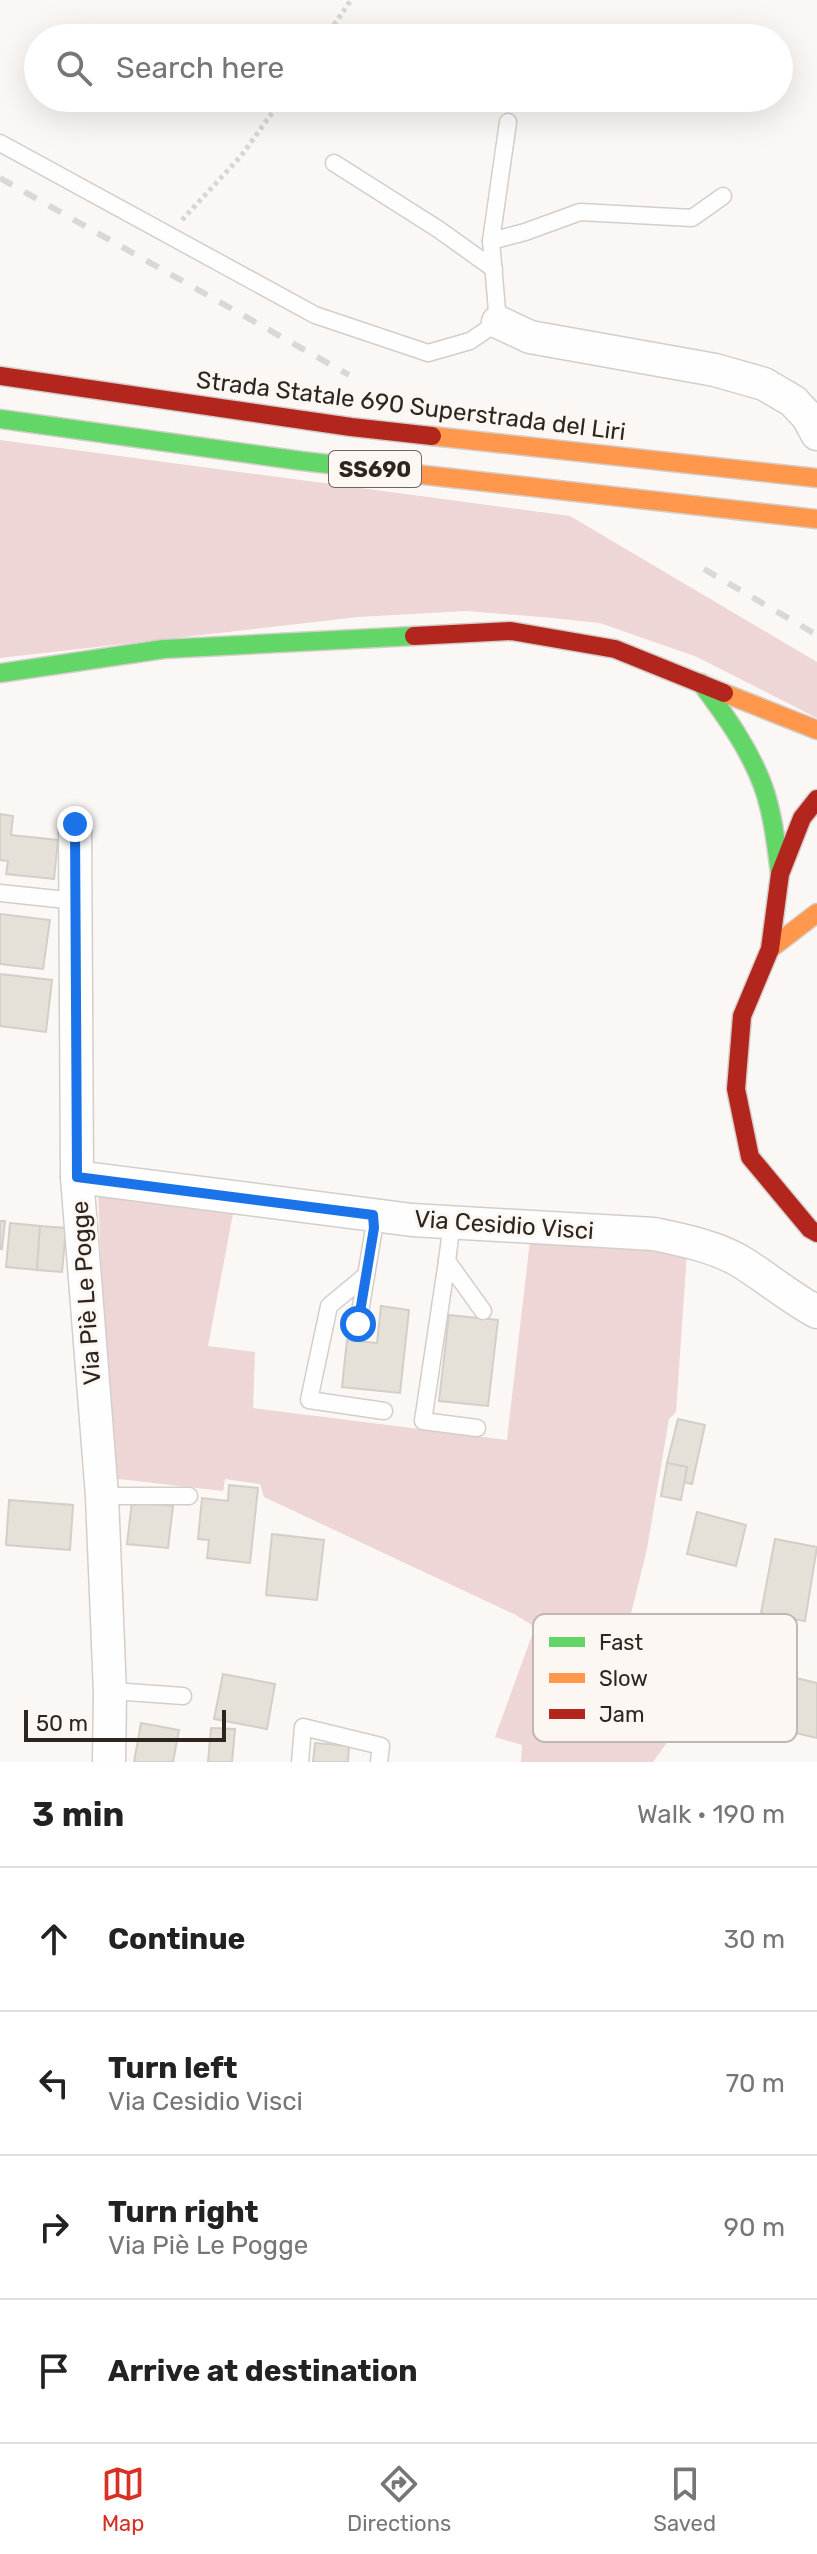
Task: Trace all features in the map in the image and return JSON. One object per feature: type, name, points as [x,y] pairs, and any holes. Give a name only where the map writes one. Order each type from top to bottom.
[{"type":"main road","name":"Strada Statale 690 Superstrada del Liri","points":[[0,376],[351,427],[817,478]]},
{"type":"main road","name":"SS690","points":[[0,419],[302,461],[817,519]]},
{"type":"main road","points":[[0,673],[164,649],[511,631],[615,649],[817,730]]},
{"type":"main road","points":[[701,683],[738,733],[760,776],[780,874]]},
{"type":"main road","points":[[817,799],[802,818],[780,874],[770,949],[742,1016],[736,1089],[750,1157],[810,1229],[817,1233]]},
{"type":"main road","points":[[770,949],[817,913]]},
{"type":"street","points":[[498,322],[530,337],[715,370],[764,384],[793,401],[808,417],[817,434]]},
{"type":"street","name":"Via Piè Le Pogge","points":[[75,824],[77,1177],[102,1496],[110,1693],[109,1762]]},
{"type":"street","name":"Via Cesidio Visci","points":[[77,1177],[373,1215],[654,1234],[688,1242],[737,1260],[817,1312]]},
{"type":"lane","points":[[0,143],[315,315],[428,353],[470,341],[498,322],[491,241],[508,122]]},
{"type":"lane","points":[[334,163],[438,229],[494,269]]},
{"type":"lane","points":[[491,241],[580,212],[692,218],[723,196]]},
{"type":"lane","points":[[0,893],[76,901]]},
{"type":"lane","points":[[358,1324],[374,1228],[373,1215]]},
{"type":"lane","points":[[452,1222],[423,1421],[477,1428]]},
{"type":"lane","points":[[447,1261],[483,1311]]},
{"type":"lane","points":[[365,1276],[329,1306],[309,1400],[384,1411]]},
{"type":"lane","points":[[102,1496],[189,1496]]},
{"type":"lane","points":[[110,1693],[183,1696]]},
{"type":"lane","points":[[300,1762],[303,1727],[381,1746],[379,1762]]},
{"type":"path","points":[[335,24],[351,0]]},
{"type":"path","points":[[168,236],[241,156],[273,112]]},
{"type":"shaded area","points":[[0,440],[570,516],[817,662],[817,718],[697,657],[600,623],[466,611],[358,617],[0,658]]},
{"type":"shaded area","points":[[98,1191],[235,1203],[208,1346],[255,1352],[253,1408],[507,1440],[531,1232],[687,1252],[676,1412],[669,1419],[647,1549],[631,1614],[533,1614],[533,1626],[514,1614],[264,1497],[260,1484],[225,1479],[223,1491],[110,1478]]},
{"type":"shaded area","points":[[533,1632],[533,1742],[667,1742],[653,1762],[521,1762],[522,1745],[495,1737]]},
{"type":"building","points":[[0,814],[13,816],[11,835],[58,840],[54,879],[6,874],[8,861],[0,860]]},
{"type":"building","points":[[0,914],[50,920],[43,969],[0,964]]},
{"type":"building","points":[[0,974],[52,980],[46,1032],[0,1026]]},
{"type":"building","points":[[0,1221],[5,1221],[2,1249],[0,1249]]},
{"type":"building","points":[[10,1223],[40,1226],[37,1270],[6,1267]]},
{"type":"building","points":[[40,1226],[66,1228],[62,1272],[37,1270]]},
{"type":"building","points":[[381,1306],[409,1310],[400,1393],[342,1387],[347,1340],[377,1343]]},
{"type":"building","points":[[449,1315],[498,1320],[488,1406],[439,1401]]},
{"type":"building","points":[[678,1419],[705,1425],[692,1484],[684,1482],[687,1467],[667,1463]]},
{"type":"building","points":[[667,1463],[687,1467],[681,1500],[661,1496]]},
{"type":"building","points":[[229,1485],[258,1488],[250,1563],[207,1558],[209,1540],[198,1539],[202,1498],[228,1501]]},
{"type":"building","points":[[9,1500],[73,1505],[70,1550],[6,1545]]},
{"type":"building","points":[[132,1502],[173,1506],[168,1548],[127,1544]]},
{"type":"building","points":[[697,1512],[746,1525],[736,1566],[687,1554]]},
{"type":"building","points":[[272,1534],[324,1540],[317,1600],[266,1595]]},
{"type":"building","points":[[775,1539],[817,1547],[805,1621],[797,1620],[797,1614],[761,1613]]},
{"type":"building","points":[[223,1674],[275,1684],[267,1729],[214,1719]]},
{"type":"building","points":[[797,1678],[817,1683],[817,1738],[797,1733]]},
{"type":"building","points":[[141,1723],[179,1730],[173,1762],[134,1762]]},
{"type":"building","points":[[211,1728],[235,1729],[232,1762],[208,1762]]},
{"type":"building","points":[[315,1743],[349,1746],[348,1762],[313,1762]]},
{"type":"railway","points":[[0,178],[349,375]]},
{"type":"railway","points":[[704,569],[817,635]]},
{"type":"traffic: fast","points":[[0,419],[406,473]]},
{"type":"traffic: fast","points":[[0,673],[164,649],[414,636]]},
{"type":"traffic: fast","points":[[701,683],[736,732],[763,786],[774,829],[780,873]]},
{"type":"traffic: slow","points":[[432,436],[817,478]]},
{"type":"traffic: slow","points":[[406,473],[817,519]]},
{"type":"traffic: slow","points":[[724,693],[817,730]]},
{"type":"traffic: slow","points":[[770,949],[817,913]]},
{"type":"traffic: jam","points":[[0,376],[432,436]]},
{"type":"traffic: jam","points":[[414,636],[511,631],[615,649],[724,693]]},
{"type":"traffic: jam","points":[[817,799],[802,818],[780,874],[770,949],[742,1016],[736,1089],[750,1157],[810,1229],[817,1233]]},
{"type":"route","points":[[75,824],[77,1177],[373,1215],[374,1228],[358,1324]]}]
